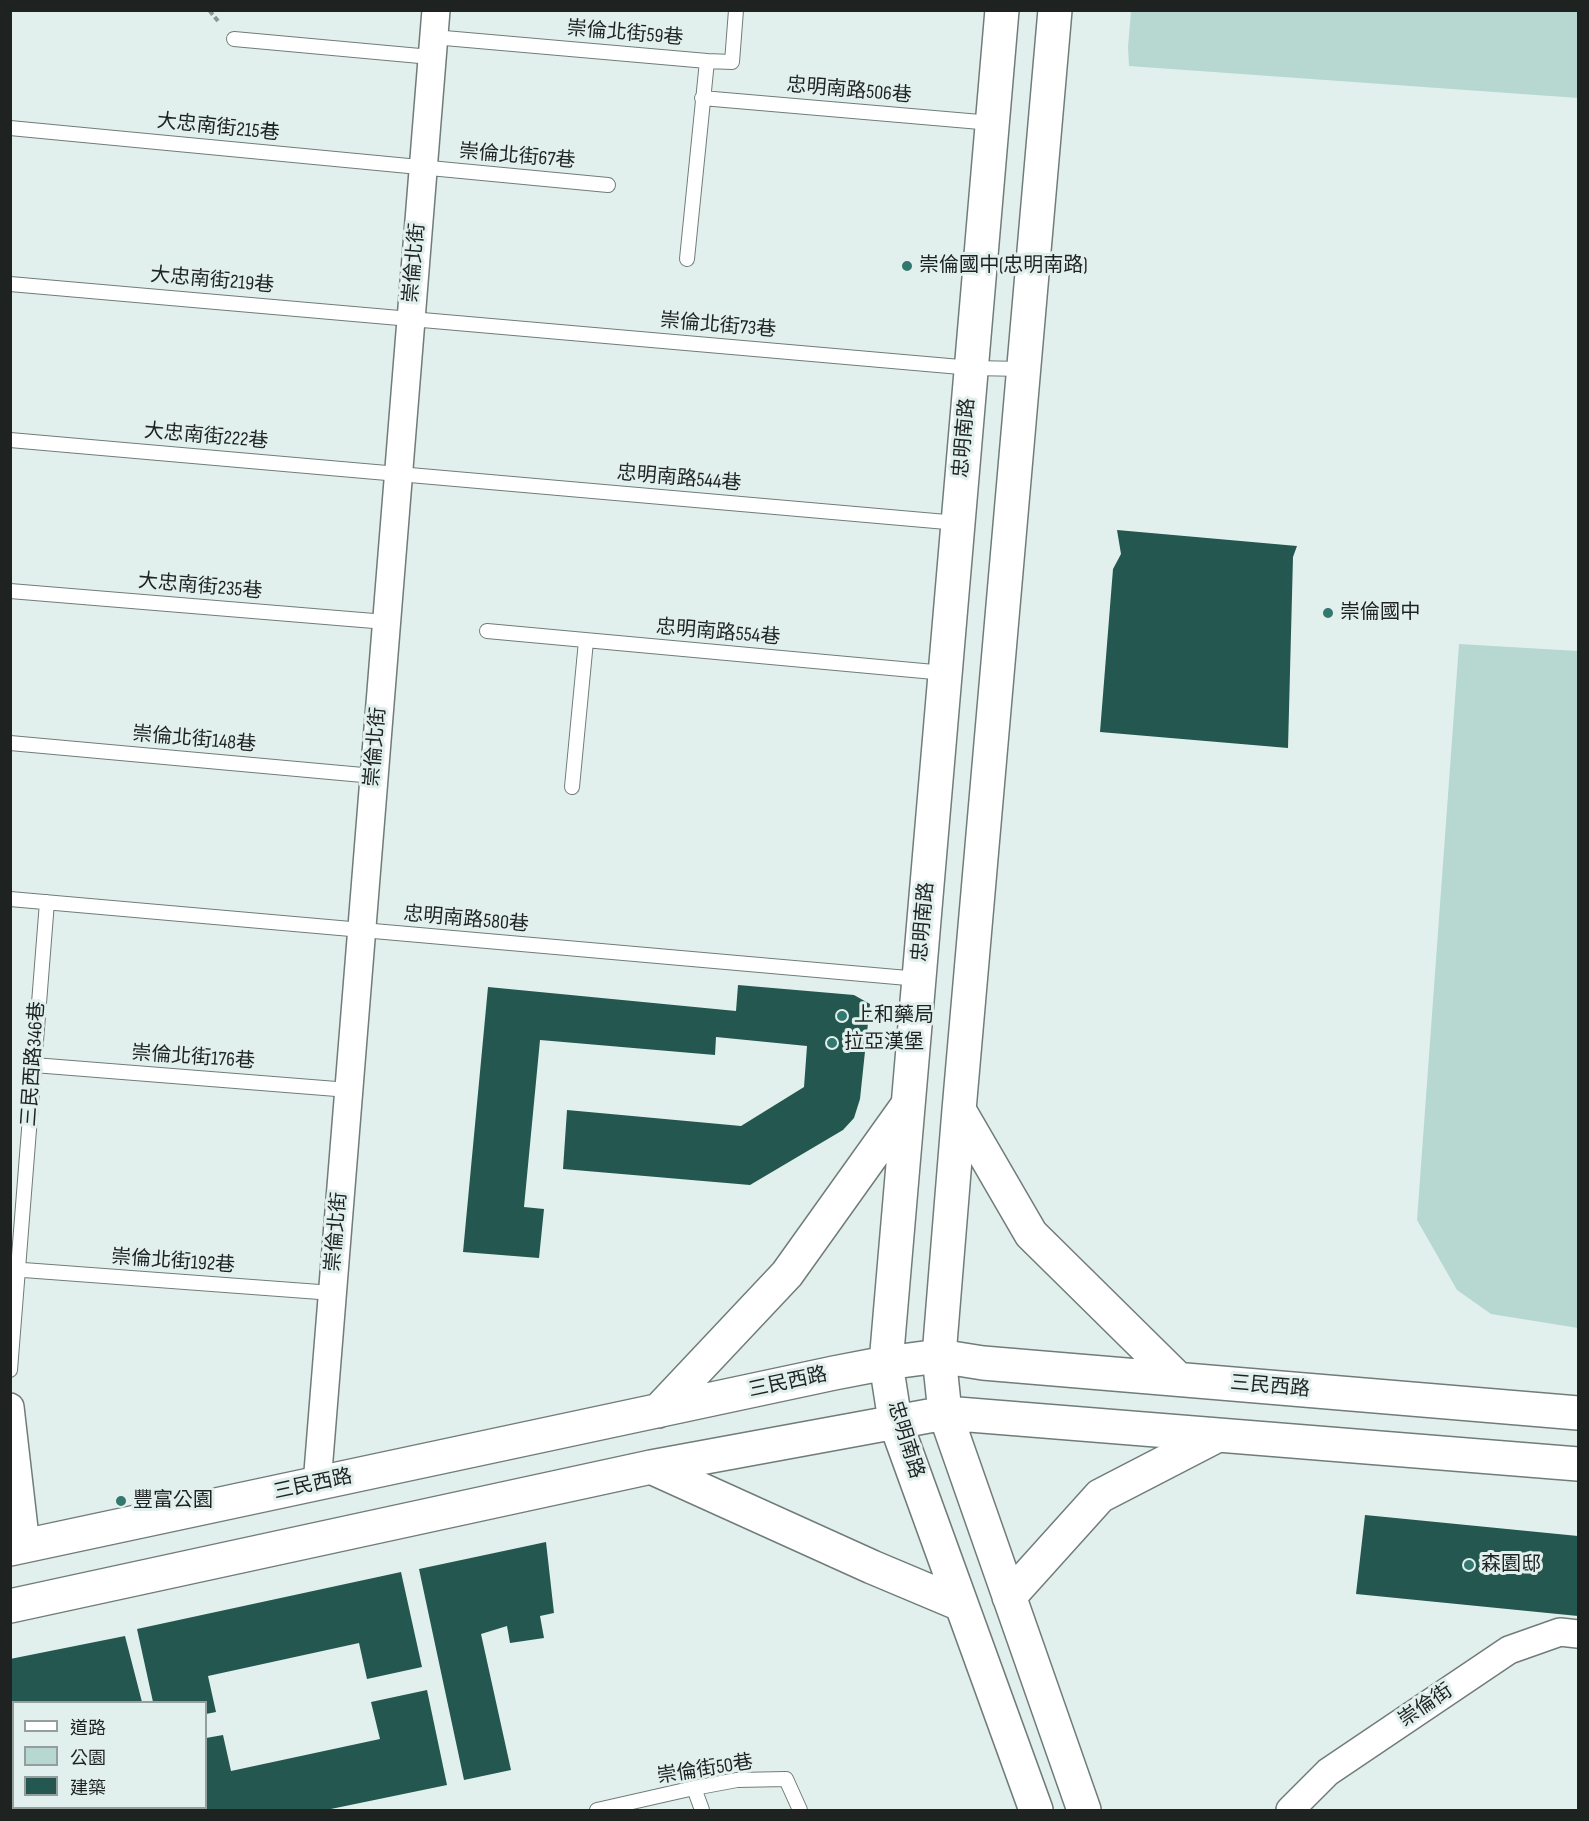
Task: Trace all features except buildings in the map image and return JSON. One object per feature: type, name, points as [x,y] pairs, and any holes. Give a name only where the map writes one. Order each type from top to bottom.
[{"type":"street","name":"崇倫北街","points":[[317,1484],[435,10]]},
{"type":"street","name":"忠明南路","points":[[1002,10],[886,1363],[895,1421],[1036,1810]]},
{"type":"street","points":[[1055,10],[939,1356],[945,1413],[1084,1810]]},
{"type":"street","points":[[658,1411],[787,1274],[908,1104]]},
{"type":"street","points":[[959,1110],[1031,1234],[1178,1379]]},
{"type":"street","name":"三民西路","points":[[18,1548],[886,1363],[939,1356],[983,1363],[1578,1413]]},
{"type":"street","points":[[10,1407],[18,1548]]},
{"type":"street","points":[[10,1606],[651,1467],[945,1413],[1578,1464]]},
{"type":"street","points":[[1009,1597],[1100,1496],[1218,1434]]},
{"type":"street","points":[[651,1467],[872,1567],[960,1604]]},
{"type":"street","name":"崇倫街","points":[[1290,1810],[1328,1772],[1509,1650],[1560,1632],[1578,1634]]},
{"type":"lane","points":[[687,259],[706,61],[732,62],[736,10]]},
{"type":"lane","name":"崇倫北街59巷","points":[[234,39],[706,61]]},
{"type":"lane","name":"忠明南路506巷","points":[[702,98],[992,123]]},
{"type":"lane","name":"大忠南街215巷","points":[[10,128],[422,168]]},
{"type":"lane","name":"崇倫北街67巷","points":[[422,168],[608,185]]},
{"type":"lane","name":"大忠南街219巷","points":[[10,284],[410,318]]},
{"type":"lane","name":"崇倫北街73巷","points":[[410,318],[972,368],[1023,369]]},
{"type":"lane","name":"大忠南街222巷","points":[[10,440],[398,474]]},
{"type":"lane","name":"忠明南路544巷","points":[[398,474],[958,523]]},
{"type":"lane","name":"大忠南街235巷","points":[[10,591],[386,622]]},
{"type":"lane","name":"忠明南路554巷","points":[[487,631],[945,674]]},
{"type":"lane","points":[[572,787],[586,641]]},
{"type":"lane","name":"崇倫北街148巷","points":[[10,743],[374,776]]},
{"type":"lane","name":"忠明南路580巷","points":[[10,899],[919,979]]},
{"type":"lane","name":"三民西路346巷","points":[[10,1370],[14,1269],[47,902]]},
{"type":"lane","name":"崇倫北街176巷","points":[[34,1065],[349,1090]]},
{"type":"lane","name":"崇倫北街192巷","points":[[14,1269],[333,1293]]},
{"type":"lane","name":"崇倫街50巷","points":[[597,1810],[737,1780],[786,1779],[800,1810]]},
{"type":"lane","points":[[694,1788],[702,1810]]},
{"type":"green space","points":[[1131,11],[1578,11],[1578,98],[1129,66]]},
{"type":"green space","points":[[1459,644],[1578,651],[1578,1328],[1491,1314],[1457,1290],[1417,1220]]},
{"type":"place","name":"崇倫國中(忠明南路)","points":[[907,266]]},
{"type":"place","name":"崇倫國中","points":[[1328,613]]},
{"type":"place","name":"上和藥局","points":[[842,1016]]},
{"type":"place","name":"拉亞漢堡","points":[[832,1043]]},
{"type":"place","name":"豐富公園","points":[[121,1501]]},
{"type":"place","name":"森園邸","points":[[1469,1565]]}]
